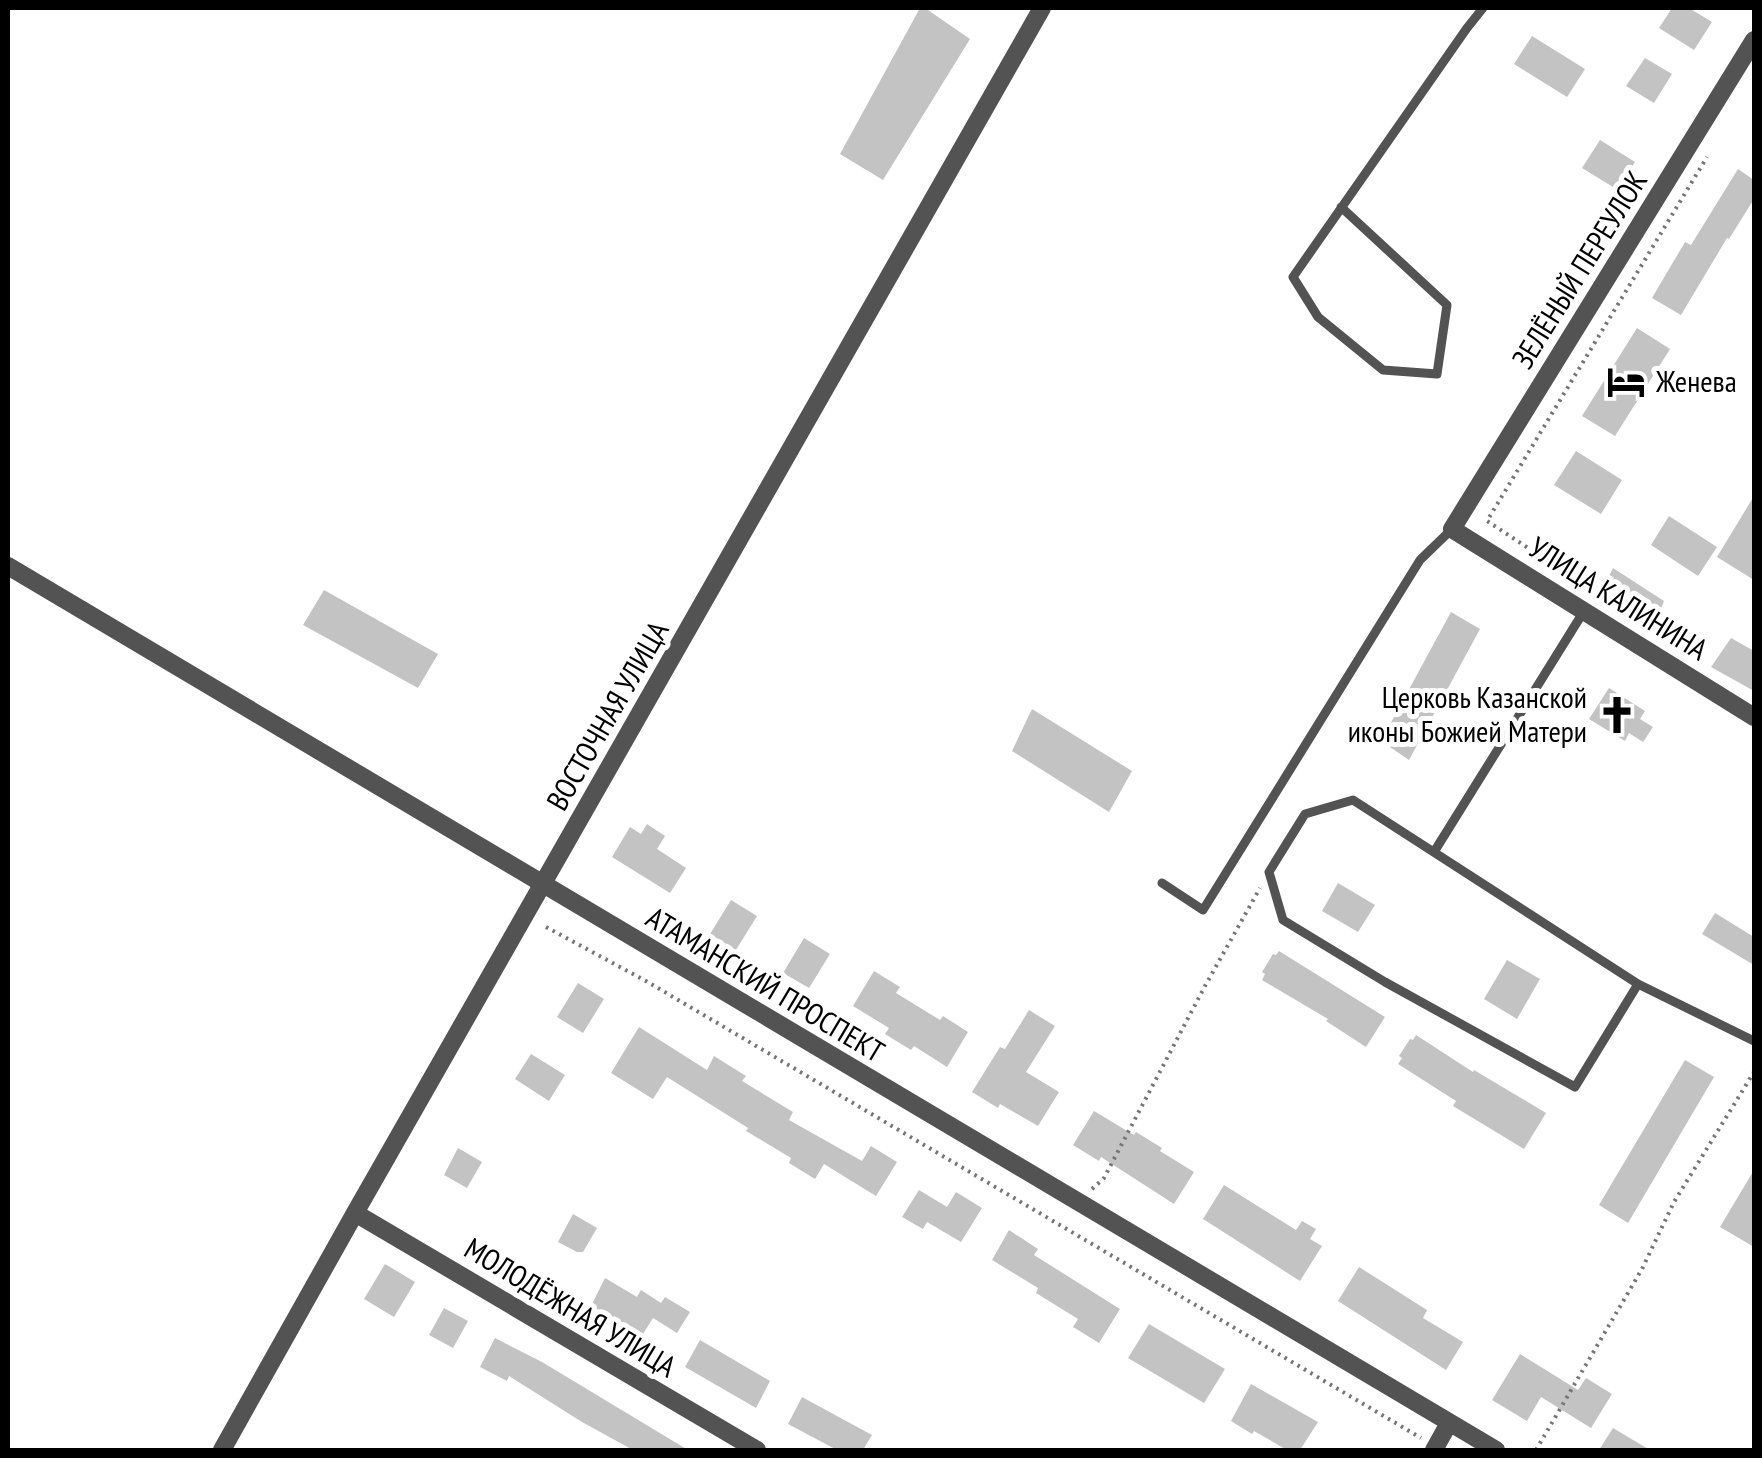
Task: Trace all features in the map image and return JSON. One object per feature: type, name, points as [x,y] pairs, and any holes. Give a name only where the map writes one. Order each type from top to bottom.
[{"type":"street","name":"ВОСТОЧНАЯ УЛИЦА","points":[[222,1450],[1042,8]]},
{"type":"street","name":"ЗЕЛЁНЫЙ ПЕРЕУЛОК","points":[[1452,529],[1754,40]]},
{"type":"street","name":"УЛИЦА КАЛИНИНА","points":[[1452,529],[1754,716]]},
{"type":"street","name":"АТАМАНСКИЙ ПРОСПЕКТ","points":[[8,566],[1496,1450]]},
{"type":"street","name":"МОЛОДЁЖНАЯ УЛИЦА","points":[[355,1213],[756,1450]]},
{"type":"street","points":[[1435,1449],[1450,1423]]},
{"type":"lane","points":[[1341,207],[1447,305],[1437,374],[1382,370],[1318,317],[1293,277],[1341,207],[1483,8]]},
{"type":"lane","points":[[1162,883],[1203,910],[1420,560],[1452,529]]},
{"type":"lane","points":[[1434,852],[1584,611]]},
{"type":"lane","points":[[1638,984],[1575,1087],[1385,982],[1283,920],[1269,872],[1305,814],[1353,800],[1638,984],[1754,1041]]},
{"type":"path","points":[[1630,615],[1486,522],[1713,146]]},
{"type":"path","points":[[1078,1202],[1104,1178],[1269,872]]},
{"type":"path","points":[[546,926],[646,981],[1435,1449]]},
{"type":"path","points":[[1536,1450],[1642,1268],[1674,1202],[1754,1072]]},
{"type":"building","points":[[920,8],[970,39],[883,180],[840,154]]},
{"type":"building","points":[[1672,8],[1689,8],[1712,22],[1694,50],[1659,28]]},
{"type":"building","points":[[1532,36],[1585,69],[1567,97],[1514,64]]},
{"type":"building","points":[[1645,58],[1672,74],[1654,103],[1626,86]]},
{"type":"building","points":[[1600,140],[1635,162],[1618,190],[1582,168]]},
{"type":"building","points":[[1738,169],[1754,180],[1754,199],[1681,315],[1652,298],[1685,242],[1691,245]]},
{"type":"building","name":"Женева","points":[[1637,328],[1670,349],[1615,436],[1582,416]]},
{"type":"building","points":[[1576,451],[1622,480],[1601,514],[1554,485]]},
{"type":"building","points":[[1754,496],[1754,580],[1717,557]]},
{"type":"building","points":[[1669,516],[1717,547],[1698,576],[1651,545]]},
{"type":"building","points":[[1613,568],[1664,601],[1656,622],[1602,591]]},
{"type":"building","points":[[324,590],[438,654],[418,688],[303,625]]},
{"type":"building","points":[[1451,612],[1480,629],[1409,760],[1381,741]]},
{"type":"building","points":[[1731,638],[1754,651],[1754,691],[1711,667]]},
{"type":"building","name":"Церковь Казанской иконы Божией Матери","points":[[1609,688],[1645,711],[1640,719],[1653,727],[1643,742],[1629,733],[1625,741],[1589,719]]},
{"type":"building","points":[[1032,709],[1132,771],[1109,812],[1012,751]]},
{"type":"building","points":[[647,824],[665,836],[657,849],[686,868],[670,893],[612,857],[630,827],[641,834]]},
{"type":"building","points":[[1338,883],[1375,905],[1358,932],[1322,911]]},
{"type":"building","points":[[731,900],[757,916],[736,950],[710,934]]},
{"type":"building","points":[[1715,913],[1754,937],[1754,965],[1702,934]]},
{"type":"building","points":[[804,938],[830,954],[809,988],[783,973]]},
{"type":"building","points":[[1279,951],[1385,1017],[1366,1047],[1262,980],[1262,972]]},
{"type":"building","points":[[1507,960],[1540,979],[1517,1019],[1484,999]]},
{"type":"building","points":[[874,971],[900,987],[896,993],[968,1032],[947,1067],[914,1046],[911,1050],[885,1034],[889,1028],[853,1006]]},
{"type":"building","points":[[578,983],[604,999],[583,1033],[557,1017]]},
{"type":"building","points":[[1029,1010],[1055,1026],[1026,1072],[1059,1092],[1038,1126],[972,1092]]},
{"type":"building","points":[[639,1027],[707,1070],[714,1056],[746,1076],[742,1081],[793,1112],[789,1120],[862,1161],[871,1146],[897,1162],[876,1196],[824,1164],[815,1179],[789,1163],[791,1158],[746,1131],[748,1128],[667,1077],[653,1099],[611,1073]]},
{"type":"building","points":[[1416,1035],[1546,1113],[1524,1149],[1453,1106],[1456,1101],[1398,1064],[1402,1058],[1399,1056]]},
{"type":"building","points":[[531,1054],[565,1075],[549,1101],[515,1079]]},
{"type":"building","points":[[1685,1060],[1714,1077],[1628,1223],[1599,1205]]},
{"type":"building","points":[[1094,1111],[1134,1135],[1136,1132],[1194,1172],[1174,1204],[1101,1157],[1099,1161],[1073,1145]]},
{"type":"building","points":[[458,1148],[482,1162],[467,1188],[444,1175]]},
{"type":"building","points":[[1754,1170],[1754,1247],[1720,1227]]},
{"type":"building","points":[[1224,1185],[1296,1230],[1302,1221],[1316,1229],[1310,1239],[1322,1246],[1300,1281],[1203,1219]]},
{"type":"building","points":[[919,1190],[947,1207],[956,1192],[982,1208],[961,1242],[927,1222],[923,1229],[902,1217]]},
{"type":"building","points":[[573,1214],[597,1228],[583,1252],[558,1242]]},
{"type":"building","points":[[1009,1230],[1038,1249],[1034,1255],[1120,1309],[1099,1343],[1073,1327],[1078,1319],[992,1260]]},
{"type":"building","points":[[385,1264],[415,1282],[394,1317],[364,1299]]},
{"type":"building","points":[[1359,1267],[1427,1310],[1423,1318],[1463,1342],[1446,1370],[1338,1301]]},
{"type":"building","points":[[605,1278],[637,1297],[641,1290],[661,1303],[665,1297],[690,1312],[677,1333],[653,1318],[643,1334],[591,1306]]},
{"type":"building","points":[[444,1308],[468,1321],[453,1348],[429,1335]]},
{"type":"building","points":[[1149,1324],[1225,1369],[1204,1403],[1128,1358]]},
{"type":"building","points":[[495,1338],[688,1450],[633,1450],[509,1376],[507,1381],[480,1367]]},
{"type":"building","points":[[700,1340],[770,1381],[756,1408],[685,1367]]},
{"type":"building","points":[[1520,1354],[1578,1390],[1586,1378],[1612,1394],[1591,1428],[1541,1397],[1527,1421],[1492,1400]]},
{"type":"building","points":[[1251,1384],[1318,1422],[1300,1450],[1287,1450],[1231,1421]]},
{"type":"building","points":[[802,1397],[872,1435],[863,1450],[837,1450],[788,1424]]},
{"type":"building","points":[[1613,1428],[1650,1450],[1599,1450]]},
{"type":"place","name":"Женева","points":[[1626,382]]},
{"type":"place","name":"Церковь Казанской иконы Божией Матери","points":[[1617,715]]}]
